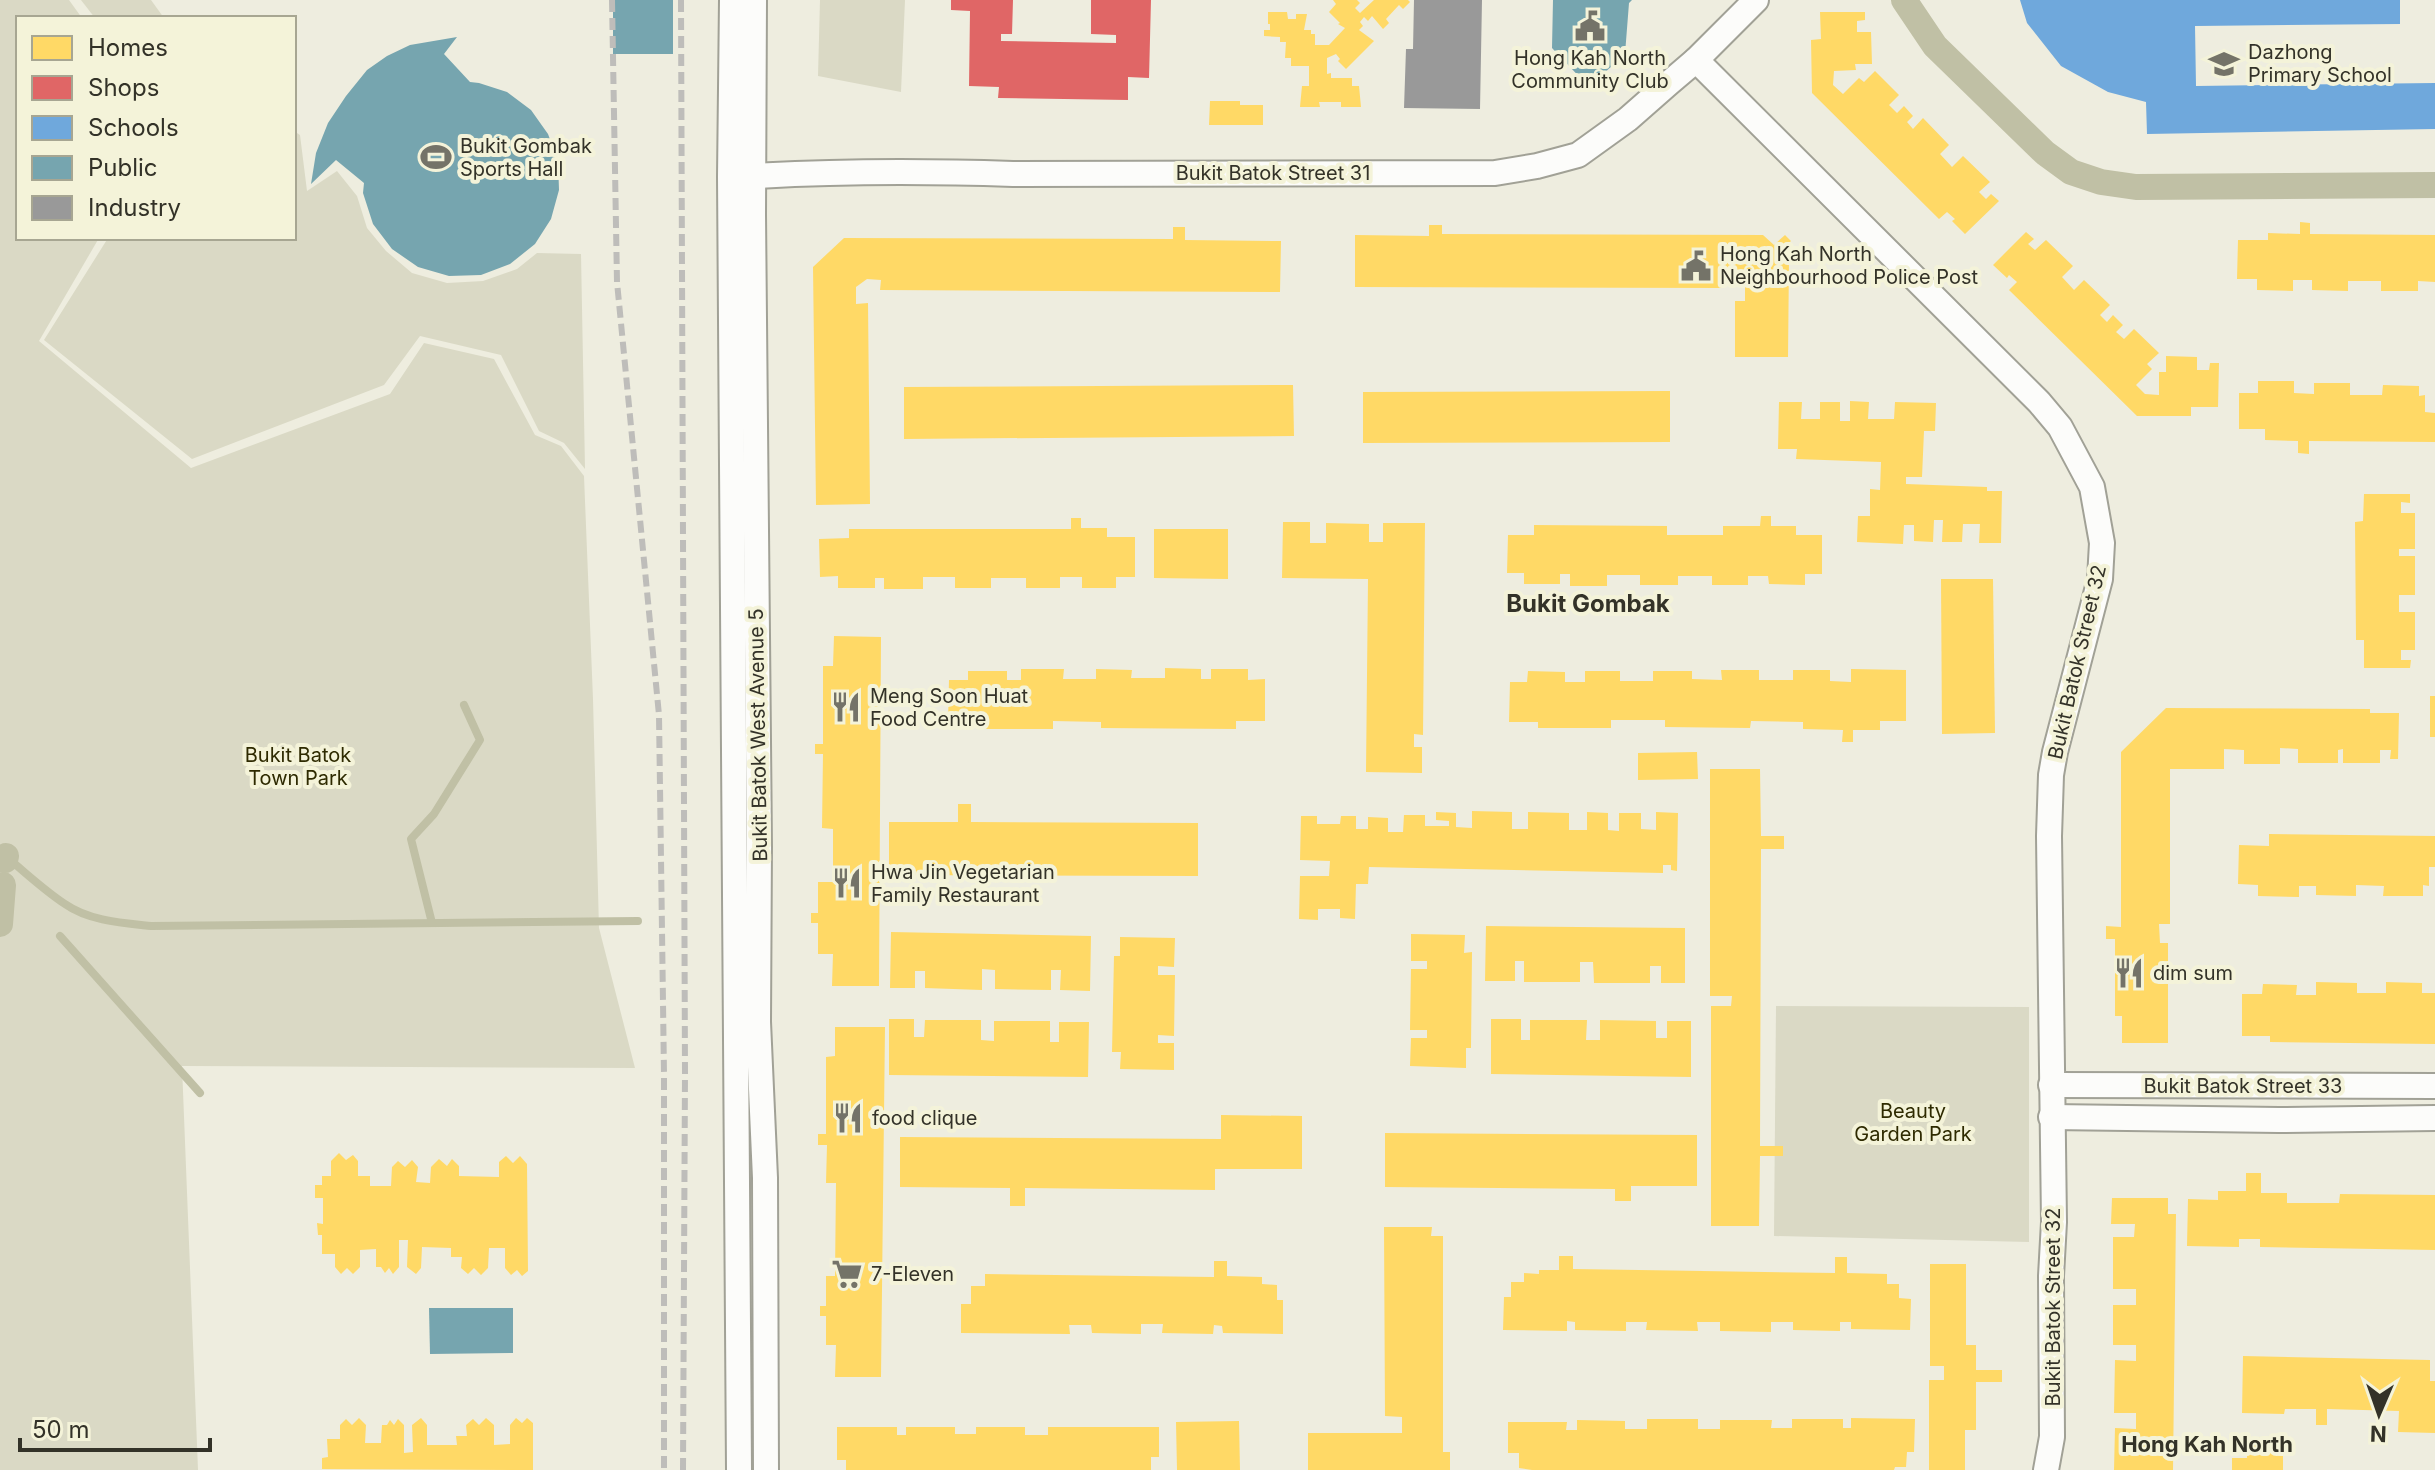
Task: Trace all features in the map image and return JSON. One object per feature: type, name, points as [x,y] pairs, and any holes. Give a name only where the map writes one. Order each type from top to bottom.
[{"type":"street","name":"Bukit Batok West Avenue 5","points":[[732,0],[730,177],[739,1470]]},
{"type":"street","name":"Bukit Batok West Avenue 5","points":[[754,0],[758,1022],[765,1178],[766,1470]]},
{"type":"street","name":"Bukit Batok Street 31","points":[[730,177],[936,172],[1495,173],[1537,166],[1578,155],[1628,119],[1696,60],[1756,0]]},
{"type":"street","name":"Bukit Batok Street 32","points":[[1696,60],[2039,402],[2060,427],[2092,487],[2102,543],[2100,579],[2051,775],[2049,836],[2054,1222],[2051,1276],[2052,1437],[2046,1470]]},
{"type":"street","name":"Bukit Batok Street 33","points":[[2051,1085],[2435,1086]]},
{"type":"street","name":"Bukit Batok Street 33","points":[[2051,1117],[2279,1120],[2435,1118]]},
{"type":"green space","name":"Bukit Batok Town Park","points":[[0,0],[69,0],[81,16],[16,16],[16,240],[98,240],[39,341],[191,468],[390,394],[424,343],[494,359],[535,435],[561,446],[584,476],[599,928],[635,1068],[182,1066],[198,1470],[0,1470]]},
{"type":"green space","points":[[81,0],[151,0],[163,16],[93,16]]},
{"type":"green space","points":[[820,0],[905,0],[901,92],[818,76]]},
{"type":"green space","points":[[296,132],[300,135],[307,191],[337,171],[357,196],[367,228],[386,251],[412,273],[447,283],[483,281],[517,269],[537,253],[581,254],[585,469],[564,443],[539,431],[501,355],[420,336],[384,385],[192,459],[44,340],[107,240],[296,240]]},
{"type":"green space","name":"Beauty Garden Park","points":[[1776,1006],[2029,1007],[2029,1242],[1774,1236]]},
{"type":"building: Homes","points":[[1333,0],[1357,0],[1360,3],[1355,8],[1360,13],[1374,0],[1410,2],[1403,9],[1399,5],[1386,19],[1389,23],[1383,29],[1372,16],[1368,21],[1364,17],[1359,30],[1374,41],[1346,69],[1336,54],[1327,58],[1327,74],[1331,73],[1331,78],[1352,78],[1352,86],[1359,86],[1361,107],[1341,107],[1341,102],[1319,102],[1320,107],[1300,107],[1302,86],[1309,86],[1309,66],[1291,66],[1291,58],[1285,58],[1286,42],[1280,42],[1280,37],[1264,36],[1264,30],[1270,30],[1268,12],[1287,12],[1288,19],[1296,19],[1296,14],[1307,14],[1304,30],[1315,34],[1315,45],[1329,45],[1345,28],[1329,12],[1336,4]]},
{"type":"building: Homes","points":[[1820,12],[1865,12],[1865,20],[1857,21],[1857,32],[1871,32],[1872,64],[1855,64],[1856,70],[1834,71],[1833,85],[1843,94],[1859,78],[1864,82],[1875,71],[1899,95],[1889,105],[1897,113],[1904,106],[1913,116],[1907,122],[1913,129],[1923,118],[1949,145],[1940,154],[1952,167],[1963,156],[1990,182],[1979,192],[1986,199],[1991,194],[1999,201],[1965,234],[1947,212],[1939,219],[1812,93],[1811,40],[1821,39]]},
{"type":"building: Homes","points":[[1210,101],[1263,105],[1263,125],[1209,125]]},
{"type":"building: Homes","points":[[2300,222],[2310,223],[2310,234],[2435,235],[2435,282],[2418,281],[2418,291],[2381,291],[2381,281],[2348,281],[2348,291],[2312,290],[2312,280],[2293,280],[2293,291],[2257,290],[2257,279],[2237,279],[2238,240],[2268,240],[2268,233],[2300,234]]},
{"type":"building: Homes","points":[[1429,225],[1442,225],[1442,234],[1763,235],[1774,245],[1785,235],[1791,241],[1780,252],[1789,260],[1788,357],[1735,357],[1735,301],[1745,301],[1745,284],[1738,275],[1722,276],[1722,288],[1355,287],[1355,235],[1429,236]]},
{"type":"building: Homes","points":[[1173,227],[1185,227],[1185,240],[1281,241],[1280,292],[880,290],[881,280],[867,279],[856,287],[856,304],[868,303],[870,504],[816,505],[813,267],[844,238],[1173,239]]},
{"type":"building: Homes","points":[[2026,232],[2034,239],[2028,244],[2035,250],[2046,240],[2073,266],[2062,277],[2074,290],[2084,280],[2110,305],[2100,315],[2107,322],[2113,315],[2123,325],[2116,332],[2124,339],[2134,329],[2159,353],[2147,364],[2152,369],[2136,385],[2145,394],[2159,395],[2159,372],[2166,372],[2166,356],[2197,357],[2197,370],[2209,370],[2210,363],[2219,363],[2218,407],[2191,407],[2191,416],[2137,416],[2009,290],[2017,282],[2009,275],[2007,278],[1993,265]]},
{"type":"building: Homes","points":[[2258,381],[2294,381],[2294,393],[2314,394],[2314,383],[2350,383],[2350,395],[2382,395],[2383,385],[2419,386],[2419,396],[2425,395],[2425,412],[2435,413],[2435,442],[2309,441],[2309,454],[2298,453],[2298,441],[2265,440],[2265,429],[2239,429],[2239,393],[2258,393]]},
{"type":"building: Homes","points":[[1293,385],[1294,436],[904,439],[904,387]]},
{"type":"building: Homes","points":[[1670,391],[1670,442],[1363,443],[1363,392]]},
{"type":"building: Homes","points":[[1850,401],[1869,402],[1868,419],[1894,419],[1895,402],[1936,403],[1935,431],[1924,431],[1922,477],[1906,477],[1906,484],[1987,487],[1987,491],[2002,491],[2001,543],[1979,543],[1980,524],[1963,524],[1962,542],[1942,542],[1943,520],[1934,520],[1933,542],[1914,541],[1914,525],[1904,525],[1903,544],[1857,542],[1858,516],[1870,516],[1870,489],[1880,490],[1881,462],[1796,459],[1797,449],[1778,449],[1779,402],[1802,402],[1801,419],[1820,419],[1820,402],[1840,402],[1840,421],[1850,421]]},
{"type":"building: Homes","points":[[2364,494],[2410,494],[2410,503],[2401,502],[2401,513],[2415,513],[2415,549],[2399,549],[2399,556],[2415,556],[2415,595],[2399,595],[2399,612],[2415,612],[2415,650],[2401,650],[2401,660],[2411,660],[2410,668],[2364,668],[2364,640],[2356,640],[2355,522],[2363,521]]},
{"type":"building: Homes","points":[[1761,516],[1771,516],[1771,526],[1796,526],[1796,535],[1822,535],[1822,574],[1805,574],[1805,585],[1769,584],[1768,576],[1748,576],[1748,585],[1712,585],[1712,576],[1678,576],[1678,585],[1640,585],[1640,575],[1607,575],[1607,586],[1570,586],[1570,574],[1560,574],[1560,584],[1524,584],[1524,573],[1507,573],[1508,535],[1534,535],[1534,525],[1667,526],[1667,535],[1723,535],[1723,526],[1760,526]]},
{"type":"building: Homes","points":[[1071,518],[1081,518],[1081,528],[1107,528],[1107,537],[1135,537],[1135,577],[1116,577],[1116,588],[1082,588],[1082,577],[1060,577],[1060,588],[1026,588],[1026,578],[991,578],[991,588],[955,588],[955,577],[923,577],[923,589],[884,589],[884,578],[875,578],[875,588],[838,588],[838,576],[820,577],[819,539],[849,538],[849,529],[1071,529]]},
{"type":"building: Homes","points":[[1283,522],[1310,522],[1310,543],[1326,543],[1326,523],[1369,524],[1369,542],[1383,542],[1383,523],[1425,523],[1423,735],[1414,734],[1414,747],[1422,747],[1422,773],[1366,772],[1368,579],[1282,578]]},
{"type":"building: Homes","points":[[1154,529],[1228,529],[1228,579],[1154,578]]},
{"type":"building: Homes","points":[[1941,579],[1993,579],[1995,733],[1942,734]]},
{"type":"building: Homes","points":[[834,636],[881,637],[879,986],[832,986],[833,954],[818,954],[818,923],[811,923],[811,913],[818,913],[818,882],[833,882],[833,829],[822,828],[823,754],[815,754],[815,744],[823,744],[823,666],[833,666]]},
{"type":"building: Homes","points":[[1165,668],[1201,669],[1201,679],[1211,679],[1211,669],[1248,669],[1248,680],[1265,679],[1265,721],[1236,721],[1236,729],[1101,728],[1101,722],[1053,721],[1053,729],[978,729],[979,722],[948,722],[949,680],[968,680],[968,671],[1007,671],[1007,680],[1021,680],[1021,669],[1064,669],[1063,679],[1096,679],[1096,669],[1132,670],[1131,678],[1165,678]]},
{"type":"building: Homes","points":[[1851,669],[1906,670],[1906,721],[1880,721],[1880,730],[1853,730],[1853,742],[1842,742],[1843,730],[1803,729],[1803,722],[1751,721],[1750,728],[1665,727],[1665,720],[1611,720],[1611,728],[1538,728],[1538,722],[1509,722],[1510,682],[1527,682],[1528,671],[1565,672],[1565,682],[1585,682],[1585,671],[1620,671],[1620,681],[1653,681],[1653,671],[1692,671],[1692,679],[1722,680],[1721,670],[1759,670],[1759,680],[1793,680],[1793,670],[1830,670],[1830,681],[1851,682]]},
{"type":"building: Homes","points":[[2430,696],[2435,696],[2435,737],[2430,737]]},
{"type":"building: Homes","points":[[2166,708],[2370,709],[2370,713],[2399,713],[2398,759],[2390,759],[2391,750],[2380,750],[2380,763],[2343,763],[2343,749],[2338,750],[2338,763],[2298,763],[2298,749],[2280,748],[2280,764],[2244,764],[2244,750],[2224,749],[2224,769],[2170,769],[2170,924],[2159,924],[2160,943],[2168,943],[2168,1043],[2122,1043],[2122,1016],[2115,1016],[2115,939],[2106,939],[2106,926],[2121,927],[2121,752]]},
{"type":"building: Homes","points":[[1697,752],[1698,779],[1638,780],[1638,753]]},
{"type":"building: Homes","points":[[1710,769],[1760,769],[1761,836],[1784,836],[1784,849],[1761,849],[1760,1146],[1783,1146],[1783,1156],[1760,1156],[1759,1226],[1711,1226],[1711,1006],[1731,1006],[1732,996],[1710,996]]},
{"type":"building: Homes","points":[[958,804],[971,804],[971,822],[1198,823],[1198,876],[889,875],[889,822],[958,822]]},
{"type":"building: Homes","points":[[1472,811],[1512,812],[1512,829],[1528,829],[1528,812],[1569,813],[1569,830],[1587,830],[1587,812],[1608,813],[1608,830],[1619,831],[1619,813],[1641,813],[1641,829],[1656,830],[1656,812],[1678,813],[1677,871],[1671,870],[1671,865],[1663,865],[1663,873],[1369,867],[1368,884],[1356,884],[1355,919],[1340,918],[1340,909],[1318,909],[1318,920],[1299,919],[1300,876],[1329,876],[1330,861],[1300,860],[1301,816],[1317,816],[1317,824],[1340,824],[1341,816],[1356,816],[1356,829],[1368,829],[1368,817],[1388,818],[1388,832],[1403,832],[1404,815],[1425,815],[1425,826],[1449,826],[1449,821],[1436,820],[1436,812],[1456,813],[1456,827],[1472,828]]},
{"type":"building: Homes","points":[[2269,834],[2435,836],[2435,867],[2429,867],[2429,886],[2423,885],[2423,896],[2383,896],[2384,886],[2356,885],[2356,896],[2316,895],[2316,886],[2299,886],[2299,897],[2258,896],[2258,885],[2238,884],[2239,845],[2269,846]]},
{"type":"building: Homes","points":[[1486,926],[1685,928],[1685,983],[1661,983],[1661,966],[1650,966],[1650,983],[1594,983],[1593,962],[1580,962],[1580,982],[1524,982],[1524,961],[1515,961],[1515,981],[1485,981]]},
{"type":"building: Homes","points":[[891,932],[1091,936],[1090,991],[1060,990],[1061,970],[1051,970],[1051,990],[995,989],[995,970],[982,969],[982,990],[925,988],[925,971],[915,971],[915,988],[890,988]]},
{"type":"building: Homes","points":[[1411,934],[1465,935],[1464,953],[1472,952],[1471,1048],[1466,1048],[1466,1068],[1410,1066],[1411,1038],[1427,1038],[1427,1030],[1410,1030],[1411,969],[1427,969],[1427,961],[1411,961]]},
{"type":"building: Homes","points":[[1120,937],[1175,938],[1174,967],[1158,966],[1158,975],[1175,975],[1174,1036],[1158,1035],[1158,1043],[1174,1043],[1174,1070],[1120,1069],[1121,1052],[1112,1052],[1114,956],[1120,956]]},
{"type":"building: Homes","points":[[2316,982],[2357,983],[2357,993],[2386,993],[2386,982],[2422,983],[2422,993],[2435,993],[2435,1044],[2270,1042],[2270,1036],[2242,1036],[2242,994],[2262,994],[2263,984],[2297,985],[2296,995],[2316,995]]},
{"type":"building: Homes","points":[[889,1019],[914,1019],[914,1037],[924,1037],[925,1020],[981,1020],[981,1040],[994,1041],[994,1021],[1050,1021],[1050,1042],[1059,1042],[1059,1022],[1089,1022],[1088,1077],[889,1075]]},
{"type":"building: Homes","points":[[1491,1019],[1521,1019],[1521,1040],[1530,1040],[1530,1020],[1587,1020],[1586,1040],[1600,1040],[1600,1020],[1656,1021],[1656,1038],[1667,1038],[1667,1021],[1691,1021],[1691,1077],[1491,1074]]},
{"type":"building: Homes","points":[[835,1027],[885,1027],[881,1377],[835,1377],[836,1345],[826,1345],[826,1316],[820,1316],[820,1306],[826,1306],[826,1276],[835,1276],[836,1183],[826,1183],[827,1145],[818,1145],[818,1134],[826,1134],[826,1057],[835,1056]]},
{"type":"building: Homes","points":[[1221,1115],[1302,1116],[1302,1169],[1215,1169],[1215,1190],[1025,1188],[1025,1206],[1010,1206],[1010,1188],[900,1187],[900,1137],[1221,1139]]},
{"type":"building: Homes","points":[[1385,1133],[1697,1135],[1697,1186],[1631,1186],[1631,1201],[1615,1201],[1615,1189],[1385,1187]]},
{"type":"building: Homes","points":[[339,1153],[346,1160],[353,1155],[358,1161],[358,1176],[370,1176],[370,1186],[391,1186],[392,1167],[398,1161],[405,1167],[412,1160],[418,1167],[416,1182],[430,1183],[431,1167],[439,1159],[447,1166],[452,1159],[459,1166],[459,1176],[499,1177],[499,1162],[506,1156],[513,1163],[520,1156],[527,1164],[528,1271],[522,1276],[517,1270],[511,1275],[505,1268],[505,1248],[489,1248],[488,1268],[481,1275],[474,1268],[468,1274],[461,1268],[462,1257],[451,1257],[451,1248],[422,1247],[421,1268],[416,1274],[407,1267],[408,1240],[399,1240],[399,1267],[393,1274],[389,1268],[385,1273],[381,1267],[376,1267],[376,1249],[360,1250],[360,1267],[353,1274],[347,1268],[341,1274],[335,1267],[335,1254],[322,1254],[322,1235],[318,1235],[317,1223],[323,1224],[323,1198],[315,1198],[315,1185],[322,1185],[322,1176],[331,1176],[331,1161]]},
{"type":"building: Homes","points":[[2246,1173],[2261,1173],[2261,1193],[2287,1193],[2287,1203],[2339,1203],[2340,1194],[2435,1195],[2435,1250],[2260,1247],[2260,1239],[2239,1239],[2239,1247],[2187,1246],[2188,1199],[2218,1200],[2218,1191],[2246,1191]]},
{"type":"building: Homes","points":[[2112,1198],[2168,1198],[2168,1214],[2176,1214],[2173,1470],[2114,1470],[2115,1428],[2136,1429],[2136,1413],[2114,1413],[2115,1360],[2136,1361],[2136,1345],[2113,1345],[2113,1305],[2136,1305],[2136,1289],[2113,1289],[2113,1237],[2134,1237],[2135,1224],[2111,1224]]},
{"type":"building: Homes","points":[[1384,1227],[1432,1227],[1431,1236],[1443,1236],[1443,1452],[1450,1452],[1450,1470],[1308,1470],[1308,1433],[1402,1433],[1402,1417],[1385,1416]]},
{"type":"building: Homes","points":[[1559,1256],[1573,1256],[1573,1269],[1835,1273],[1835,1257],[1847,1257],[1847,1273],[1887,1274],[1887,1284],[1899,1284],[1899,1298],[1911,1299],[1910,1330],[1851,1329],[1851,1322],[1840,1322],[1840,1331],[1793,1330],[1793,1322],[1771,1322],[1771,1332],[1720,1331],[1720,1322],[1697,1322],[1698,1331],[1646,1330],[1647,1322],[1626,1322],[1626,1331],[1575,1330],[1575,1322],[1567,1321],[1567,1331],[1503,1330],[1504,1297],[1511,1297],[1511,1282],[1524,1282],[1524,1273],[1559,1270]]},
{"type":"building: Homes","points":[[1214,1261],[1227,1261],[1227,1276],[1262,1277],[1262,1284],[1277,1285],[1277,1300],[1283,1300],[1283,1334],[1223,1333],[1222,1326],[1214,1325],[1213,1334],[1162,1333],[1163,1324],[1141,1324],[1141,1334],[1092,1333],[1091,1325],[1069,1325],[1070,1334],[961,1333],[961,1304],[971,1304],[971,1286],[985,1286],[985,1274],[1214,1277]]},
{"type":"building: Homes","points":[[1930,1264],[1966,1264],[1966,1345],[1976,1345],[1976,1370],[2002,1370],[2002,1382],[1976,1382],[1976,1430],[1965,1430],[1965,1470],[1929,1470],[1929,1380],[1944,1380],[1944,1366],[1930,1366]]},
{"type":"building: Homes","points":[[2243,1356],[2430,1360],[2430,1381],[2435,1381],[2435,1433],[2398,1432],[2399,1411],[2327,1409],[2327,1425],[2316,1425],[2316,1409],[2285,1409],[2284,1414],[2242,1413]]},
{"type":"building: Homes","points":[[359,1418],[366,1425],[365,1443],[381,1443],[382,1425],[387,1425],[390,1420],[394,1425],[398,1419],[404,1425],[404,1453],[413,1452],[412,1425],[421,1418],[427,1425],[427,1445],[457,1445],[456,1436],[467,1436],[466,1425],[473,1419],[479,1425],[486,1418],[494,1425],[494,1445],[510,1444],[510,1425],[516,1418],[522,1423],[527,1418],[533,1423],[533,1470],[322,1469],[322,1458],[328,1457],[327,1439],[340,1439],[340,1425],[346,1419],[352,1425]]},
{"type":"building: Homes","points":[[1851,1418],[1915,1419],[1914,1452],[1907,1452],[1906,1467],[1895,1467],[1894,1470],[1532,1470],[1519,1468],[1519,1453],[1508,1453],[1508,1422],[1567,1422],[1566,1430],[1577,1430],[1577,1420],[1625,1421],[1625,1429],[1647,1429],[1647,1419],[1698,1419],[1698,1429],[1720,1429],[1720,1420],[1772,1420],[1771,1428],[1792,1428],[1792,1419],[1843,1419],[1843,1428],[1851,1428]]},
{"type":"building: Homes","points":[[1239,1421],[1240,1470],[1177,1470],[1176,1422]]},
{"type":"building: Homes","points":[[837,1427],[897,1427],[897,1435],[906,1435],[906,1427],[955,1427],[955,1434],[976,1434],[976,1427],[1025,1427],[1025,1435],[1048,1435],[1048,1427],[1159,1427],[1159,1457],[1151,1457],[1151,1470],[846,1470],[846,1460],[837,1460]]},
{"type":"building: Homes","points":[[2239,1437],[2283,1438],[2283,1470],[2232,1470],[2232,1458],[2247,1458],[2247,1448],[2239,1448]]},
{"type":"building: Shops","points":[[951,0],[1013,0],[1012,34],[1001,34],[1001,41],[1116,43],[1116,35],[1091,34],[1091,0],[1151,0],[1149,78],[1128,77],[1128,100],[998,98],[999,87],[969,86],[970,11],[951,10]]},
{"type":"building: Schools","points":[[2020,0],[2400,0],[2400,24],[2195,26],[2196,86],[2435,83],[2435,129],[2147,134],[2146,102],[2108,92],[2061,66],[2027,23]]},
{"type":"building: Public","points":[[613,0],[673,0],[673,54],[613,54]]},
{"type":"building: Public","name":"Hong Kah North Community Club","points":[[1553,0],[1632,0],[1629,3],[1625,54],[1589,87],[1552,48]]},
{"type":"building: Public","name":"Bukit Gombak Sports Hall","points":[[457,37],[444,54],[470,82],[507,92],[531,110],[548,134],[558,161],[559,190],[551,219],[535,244],[510,264],[481,275],[449,276],[418,267],[392,249],[373,224],[363,193],[364,183],[336,160],[311,184],[316,153],[328,123],[367,70],[410,45]]},
{"type":"building: Public","points":[[429,1308],[513,1308],[513,1353],[430,1354]]},
{"type":"building: Industry","points":[[1414,0],[1482,0],[1480,109],[1404,108],[1406,49],[1413,49]]},
{"type":"waterway","points":[[1904,0],[1935,46],[2045,153],[2071,172],[2101,182],[2136,187],[2435,185]]},
{"type":"waterway","points":[[432,923],[411,839],[434,814],[480,740],[464,705]]},
{"type":"waterway","points":[[0,852],[74,910],[95,918],[129,924],[638,921]]},
{"type":"waterway","points":[[5,860],[6,856]]},
{"type":"waterway","points":[[0,924],[3,885]]},
{"type":"waterway","points":[[60,936],[200,1093]]},
{"type":"railway","points":[[612,0],[617,282],[659,715],[664,1074],[664,1470]]},
{"type":"railway","points":[[681,0],[685,1073],[683,1470]]},
{"type":"place","name":"Hong Kah North Community Club","points":[[1590,26]]},
{"type":"place","name":"Dazhong Primary School","points":[[2224,64]]},
{"type":"place","name":"Bukit Gombak Sports Hall","points":[[436,157]]},
{"type":"place","name":"Hong Kah North Neighbourhood Police Post","points":[[1696,266]]},
{"type":"place","name":"Meng Soon Huat Food Centre","points":[[846,707]]},
{"type":"place","name":"Hwa Jin Vegetarian Family Restaurant","points":[[847,883]]},
{"type":"place","name":"dim sum","points":[[2129,973]]},
{"type":"place","name":"food clique","points":[[848,1118]]},
{"type":"place","name":"7-Eleven","points":[[847,1274]]},
{"type":"district","name":"Bukit Gombak","points":[[1588,604]]},
{"type":"district","name":"Hong Kah North","points":[[2207,1444]]}]
